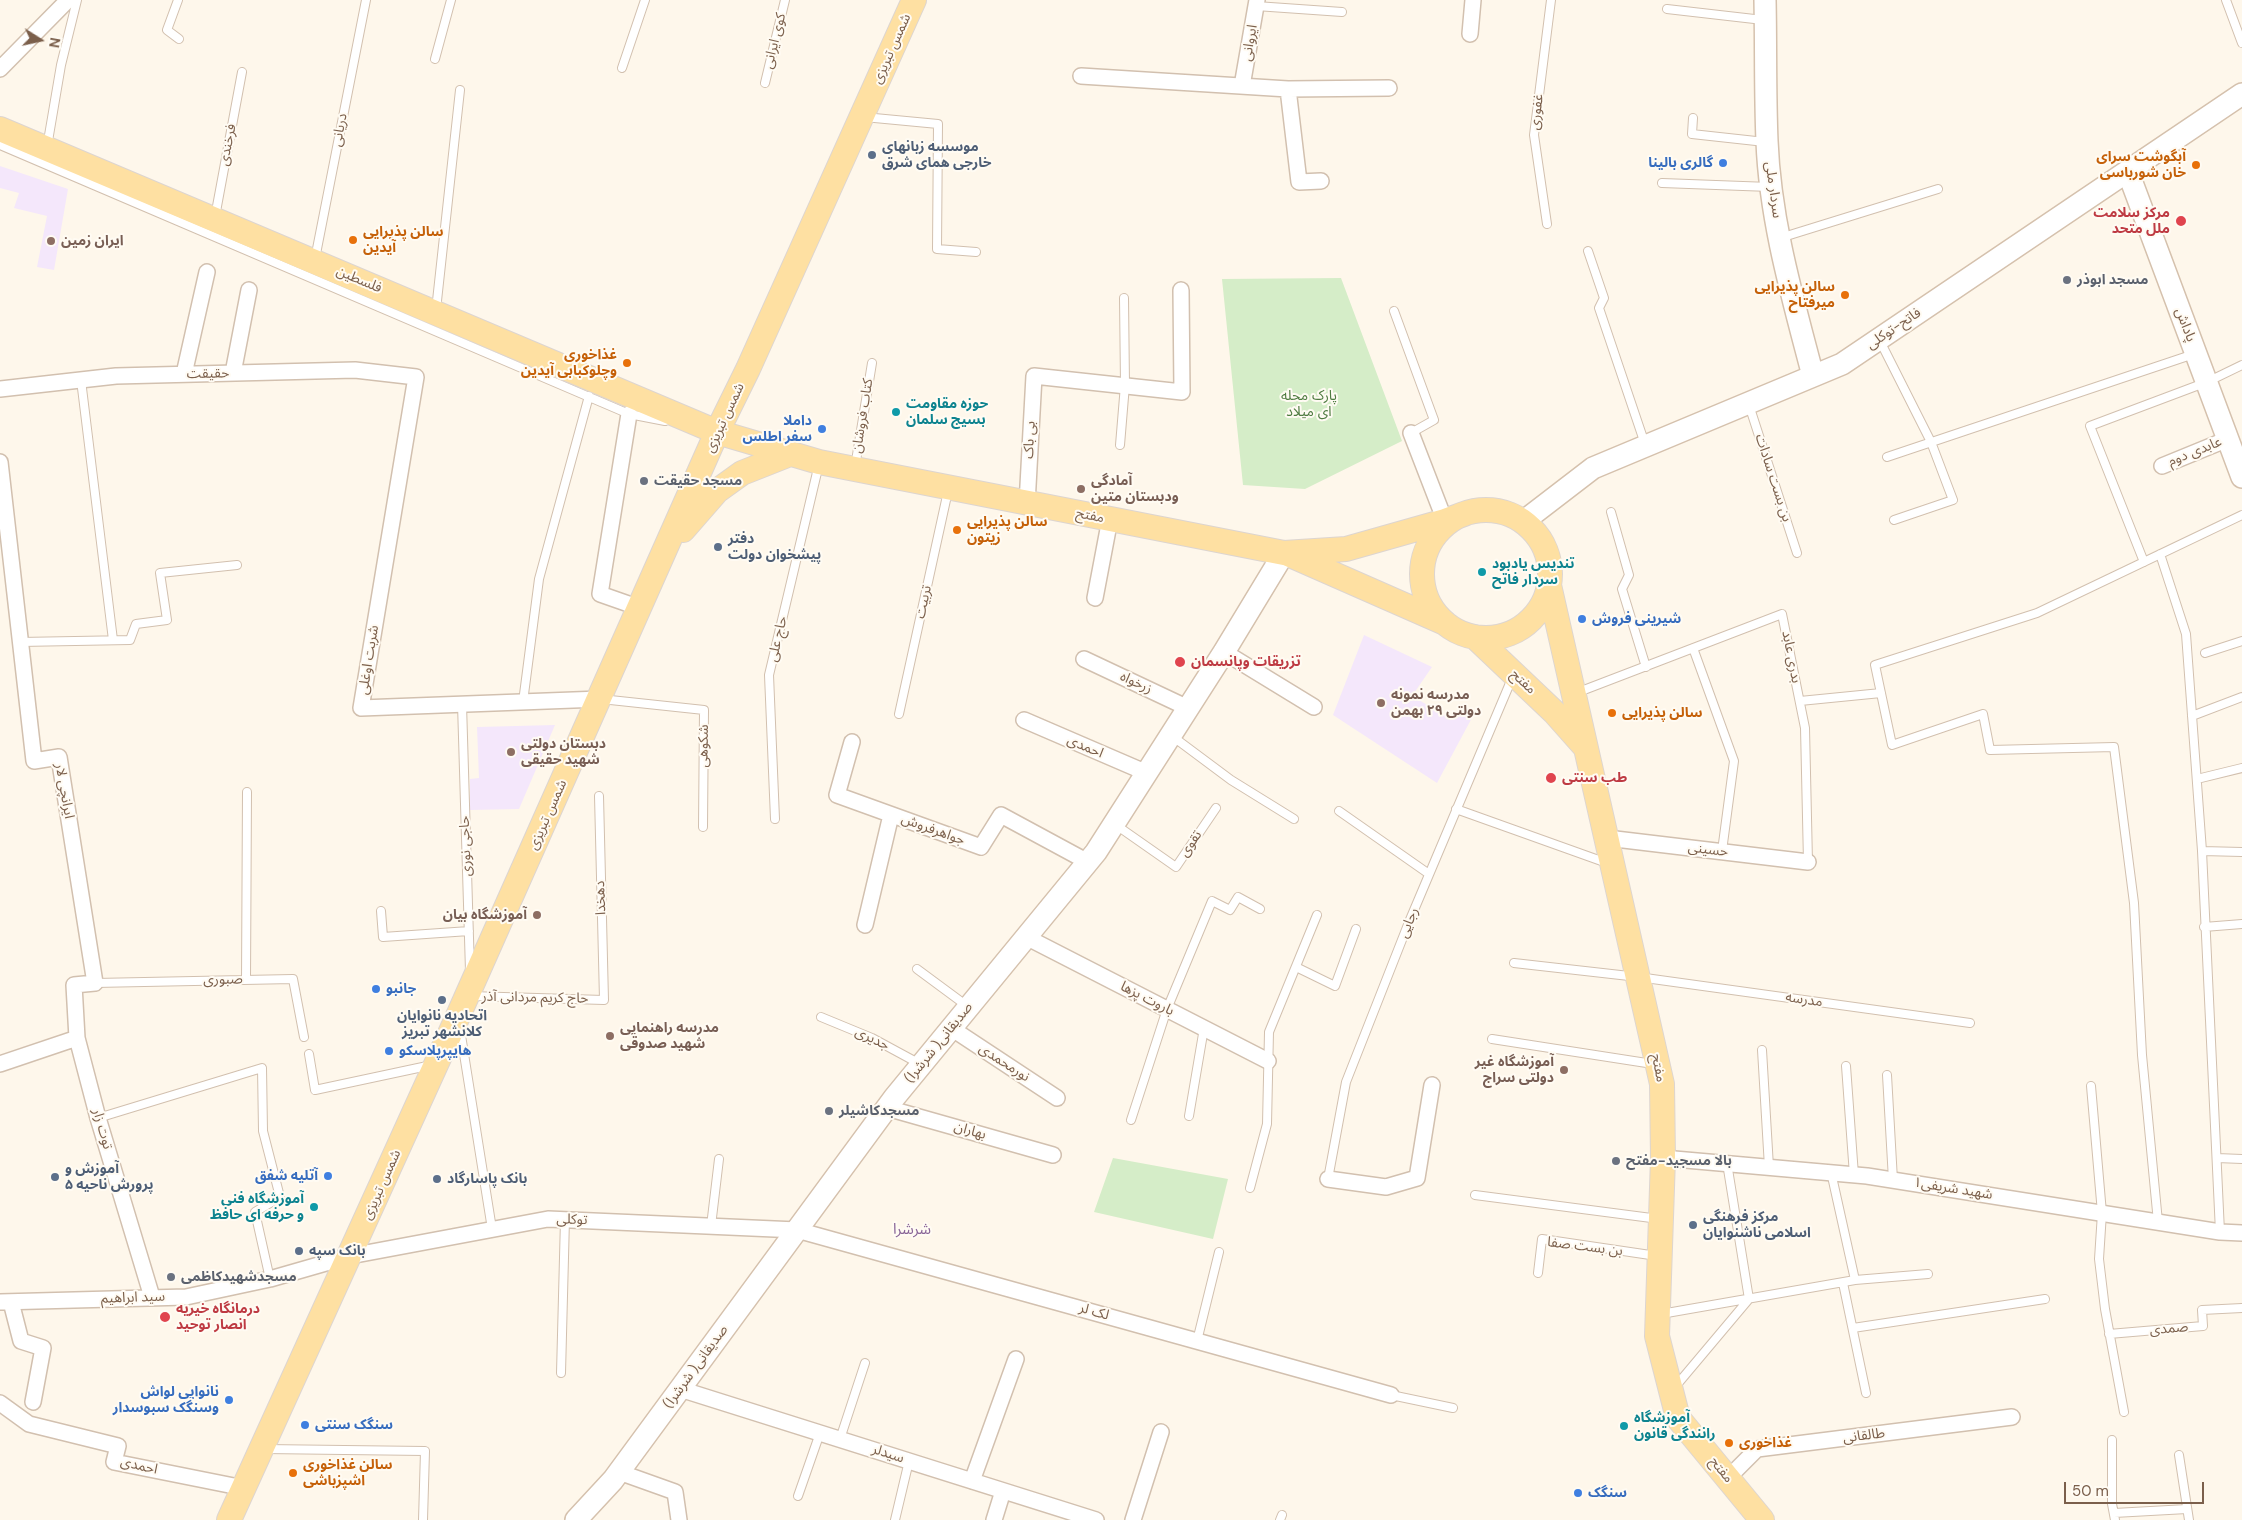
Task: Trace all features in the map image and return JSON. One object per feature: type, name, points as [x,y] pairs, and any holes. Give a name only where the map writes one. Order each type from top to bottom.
[{"type":"main road","name":"شمس تبریزی","points":[[229,1520],[465,1000],[659,567],[717,432],[914,0]]},
{"type":"main road","name":"فلسطین","points":[[0,129],[717,432]]},
{"type":"main road","name":"مفتح","points":[[717,432],[819,462],[1284,553],[1346,549],[1454,518]]},
{"type":"main road","points":[[659,567],[687,524],[717,491],[742,473],[790,454]]},
{"type":"main road","points":[[1284,553],[1446,624],[1460,632],[1476,637],[1495,638],[1514,632],[1531,620],[1543,604],[1549,585],[1550,567],[1546,550],[1537,534],[1524,521],[1505,512],[1484,509],[1454,518],[1444,525],[1431,542],[1423,563],[1423,586],[1431,606],[1446,624]]},
{"type":"main road","points":[[1549,585],[1588,750]]},
{"type":"main road","name":"مفتح","points":[[1476,637],[1554,712],[1588,750],[1662,1084],[1663,1158],[1657,1336],[1678,1418],[1762,1520]]},
{"type":"street","points":[[0,69],[68,0]]},
{"type":"street","points":[[1470,34],[1473,0]]},
{"type":"street","name":"ایروانی","points":[[1242,86],[1256,3]]},
{"type":"street","name":"سردار ملی","points":[[1765,10],[1767,142],[1772,187],[1785,269],[1813,376]]},
{"type":"street","points":[[1082,76],[1288,89],[1389,88]]},
{"type":"street","points":[[1288,89],[1299,182],[1321,181]]},
{"type":"street","name":"فاتح-توکلی","points":[[1524,521],[1593,468],[1842,364],[2128,172],[2240,100]]},
{"type":"street","name":"پاداش","points":[[2128,172],[2231,442],[2242,477]]},
{"type":"street","points":[[184,374],[207,272]]},
{"type":"street","points":[[233,373],[248,290]]},
{"type":"street","points":[[1125,385],[1182,392],[1180,290]]},
{"type":"street","name":"حقیقت","points":[[0,389],[116,376],[184,374],[355,370],[416,377]]},
{"type":"street","name":"بی باک","points":[[1027,504],[1034,376],[1125,385]]},
{"type":"street","name":"شربت اوغلی","points":[[416,377],[361,708],[600,699]]},
{"type":"street","points":[[629,414],[600,594],[640,608]]},
{"type":"street","points":[[1411,433],[1454,518]]},
{"type":"street","name":"عابدی دوم","points":[[2162,466],[2231,442]]},
{"type":"street","name":"ایرانچی لار","points":[[0,462],[34,761],[59,757],[95,984]]},
{"type":"street","points":[[1095,598],[1110,519]]},
{"type":"street","name":"(شرشرا )صدیقانی","points":[[576,1520],[619,1472],[887,1108],[1088,862],[1224,652],[1284,553]]},
{"type":"street","points":[[1224,652],[1314,707]]},
{"type":"street","name":"زرخواه","points":[[1084,659],[1188,708]]},
{"type":"street","name":"احمدی","points":[[1024,720],[1147,773]]},
{"type":"street","name":"جواهرفروش","points":[[852,742],[837,795],[981,847],[1000,814],[1088,862]]},
{"type":"street","points":[[865,925],[892,815]]},
{"type":"street","name":"حسینی","points":[[1607,838],[1808,862]]},
{"type":"street","name":"باروت پزها","points":[[1026,937],[1268,1061]]},
{"type":"street","points":[[0,1064],[77,1038],[74,985],[95,984]]},
{"type":"street","name":"نورمحمدی","points":[[952,1028],[1057,1098]]},
{"type":"street","name":"توت زار","points":[[77,1038],[98,1118],[152,1298]]},
{"type":"street","points":[[1328,1179],[1386,1187],[1417,1178],[1432,1085]]},
{"type":"street","name":"بهاران","points":[[887,1108],[1053,1155]]},
{"type":"street","name":"شهید شریفی۱","points":[[1663,1158],[1854,1174],[2220,1232],[2242,1233]]},
{"type":"street","name":"توکلی","points":[[350,1256],[548,1219],[797,1230]]},
{"type":"street","name":"لک لر","points":[[797,1230],[1391,1394]]},
{"type":"street","name":"سید ابراهیم","points":[[6,1302],[186,1297],[270,1279],[350,1256]]},
{"type":"street","points":[[6,1302],[20,1341],[43,1348],[33,1402]]},
{"type":"street","points":[[972,1481],[1016,1359]]},
{"type":"street","name":"سیدلر","points":[[680,1389],[1096,1520]]},
{"type":"street","name":"احمدی","points":[[0,1403],[29,1424],[118,1446],[114,1462],[244,1488]]},
{"type":"street","name":"طالقانی","points":[[1728,1478],[1757,1450],[2012,1417]]},
{"type":"street","points":[[1133,1520],[1161,1432]]},
{"type":"street","points":[[619,1472],[675,1492],[679,1520]]},
{"type":"street","points":[[994,1520],[1003,1491]]},
{"type":"lane","points":[[46,148],[61,65],[77,0]]},
{"type":"lane","points":[[178,0],[166,30],[179,38]]},
{"type":"lane","name":"دریانی","points":[[314,261],[366,0]]},
{"type":"lane","points":[[435,59],[451,0]]},
{"type":"lane","points":[[622,68],[645,0]]},
{"type":"lane","name":"کوی ایرانی","points":[[765,83],[785,0]]},
{"type":"lane","name":"غفوری","points":[[1548,224],[1534,135],[1551,0]]},
{"type":"lane","points":[[2226,0],[2242,43]]},
{"type":"lane","points":[[1256,3],[1342,12]]},
{"type":"lane","points":[[1667,9],[1765,10]]},
{"type":"lane","name":"فرخندی","points":[[214,219],[242,72]]},
{"type":"lane","points":[[435,312],[460,90]]},
{"type":"lane","points":[[862,117],[938,124],[938,249],[976,252]]},
{"type":"lane","points":[[1693,118],[1692,134],[1767,142]]},
{"type":"lane","points":[[0,145],[629,414],[717,432]]},
{"type":"lane","points":[[1662,183],[1772,187]]},
{"type":"lane","points":[[1780,238],[1938,189]]},
{"type":"lane","points":[[1588,251],[1604,298],[1599,308],[1645,446]]},
{"type":"lane","points":[[1120,446],[1125,385],[1124,298]]},
{"type":"lane","points":[[1394,311],[1434,420],[1411,433]]},
{"type":"lane","points":[[1879,339],[1931,442],[1953,500],[1894,520]]},
{"type":"lane","points":[[1887,457],[2196,353]]},
{"type":"lane","name":"کتاب فروشان","points":[[855,469],[872,363]]},
{"type":"lane","points":[[2144,562],[2090,426],[2207,382],[2242,365]]},
{"type":"lane","points":[[81,380],[113,640]]},
{"type":"lane","points":[[523,702],[539,579],[588,396]]},
{"type":"lane","name":"بن بست سادات","points":[[1748,403],[1798,553]]},
{"type":"lane","name":"حاج علی","points":[[775,819],[770,675],[819,462]]},
{"type":"lane","name":"تربیت","points":[[899,714],[948,488]]},
{"type":"lane","points":[[1611,512],[1629,575],[1622,589],[1646,667]]},
{"type":"lane","points":[[2158,1222],[2142,1055],[2134,903],[2114,747],[1990,750],[1983,714],[1892,745],[1875,664],[2037,613],[2242,515]]},
{"type":"lane","points":[[2160,554],[2186,634],[2202,851],[2204,927],[2211,1016],[2220,1232]]},
{"type":"lane","points":[[20,642],[130,640],[136,624],[167,620],[160,573],[237,565]]},
{"type":"lane","name":"بدری عابد","points":[[1574,694],[1782,614],[1805,728],[1808,862]]},
{"type":"lane","points":[[2205,653],[2242,641]]},
{"type":"lane","points":[[1693,648],[1734,760],[1722,851]]},
{"type":"lane","name":"رجایی","points":[[1328,1179],[1346,1082],[1429,874],[1514,674]]},
{"type":"lane","points":[[1800,701],[1881,693]]},
{"type":"lane","points":[[2192,716],[2242,698]]},
{"type":"lane","name":"شکوهی","points":[[600,699],[704,710],[702,827]]},
{"type":"lane","name":"حاجی نوری","points":[[462,704],[469,931],[465,1000],[492,1229]]},
{"type":"lane","points":[[1171,735],[1231,780],[1294,819]]},
{"type":"lane","points":[[2197,779],[2242,768]]},
{"type":"lane","points":[[246,980],[247,792]]},
{"type":"lane","name":"دهخدا","points":[[599,796],[604,1000]]},
{"type":"lane","name":"تقوی","points":[[1114,824],[1176,867],[1216,808]]},
{"type":"lane","points":[[1456,809],[1614,865]]},
{"type":"lane","points":[[1339,811],[1429,874]]},
{"type":"lane","points":[[2202,851],[2242,852]]},
{"type":"lane","points":[[1131,1120],[1167,1009],[1212,901],[1230,910],[1238,897],[1260,909]]},
{"type":"lane","points":[[381,911],[383,937],[469,931]]},
{"type":"lane","points":[[1250,1188],[1267,1124],[1269,1032],[1317,915]]},
{"type":"lane","points":[[2204,927],[2242,924]]},
{"type":"lane","points":[[1296,967],[1335,986],[1356,929]]},
{"type":"lane","name":"مدرسه","points":[[1514,963],[1638,977],[1970,1023]]},
{"type":"lane","points":[[917,969],[968,1007]]},
{"type":"lane","name":"صبوری","points":[[95,984],[293,979],[304,1037]]},
{"type":"lane","name":"حاج کریم مردانی آذر","points":[[465,1000],[604,1000]]},
{"type":"lane","name":"جدیری","points":[[821,1017],[872,1038],[922,1065]]},
{"type":"lane","points":[[1188,1116],[1204,1028]]},
{"type":"lane","points":[[1492,1039],[1658,1065]]},
{"type":"lane","points":[[1762,1050],[1769,1167]]},
{"type":"lane","points":[[309,1054],[315,1090],[436,1064]]},
{"type":"lane","points":[[1846,1066],[1854,1174]]},
{"type":"lane","points":[[98,1118],[262,1068],[263,1131],[280,1197],[255,1212],[270,1279]]},
{"type":"lane","points":[[1887,1076],[1893,1180]]},
{"type":"lane","points":[[2091,1086],[2102,1213],[2099,1259],[2124,1412]]},
{"type":"lane","points":[[711,1226],[719,1158]]},
{"type":"lane","points":[[2217,1158],[2242,1159]]},
{"type":"lane","points":[[1671,1392],[1749,1299],[1727,1163]]},
{"type":"lane","points":[[1830,1172],[1855,1280]]},
{"type":"lane","points":[[1474,1195],[1660,1219]]},
{"type":"lane","points":[[561,1373],[565,1220]]},
{"type":"lane","name":"بن بست صفا","points":[[1538,1273],[1542,1239],[1659,1257]]},
{"type":"lane","points":[[1197,1341],[1218,1252]]},
{"type":"lane","points":[[1657,1314],[1855,1280],[1928,1274]]},
{"type":"lane","points":[[1843,1282],[1866,1393]]},
{"type":"lane","points":[[1853,1328],[2045,1299]]},
{"type":"lane","name":"صمدی","points":[[2110,1334],[2203,1326],[2202,1310],[2242,1308]]},
{"type":"lane","points":[[840,1439],[865,1363]]},
{"type":"lane","points":[[1391,1394],[1453,1408]]},
{"type":"lane","points":[[798,1496],[820,1433]]},
{"type":"lane","points":[[2112,1440],[2115,1516],[2187,1509]]},
{"type":"lane","points":[[262,1449],[425,1451],[423,1520]]},
{"type":"lane","points":[[2180,1456],[2189,1520]]},
{"type":"lane","points":[[895,1520],[909,1461]]},
{"type":"shaded area","name":"ایران زمین","points":[[0,166],[68,189],[54,270],[37,267],[47,216],[14,208],[19,193],[0,188]]},
{"type":"shaded area","name":"مدرسه نمونه دولتی ۲۹ بهمن","points":[[1364,635],[1432,667],[1412,696],[1446,716],[1469,710],[1474,714],[1437,783],[1333,715]]},
{"type":"shaded area","name":"دبستان دولتی شهید حقیقی","points":[[555,725],[519,809],[470,810],[470,779],[479,778],[477,727]]},
{"type":"green space","name":"پارک محله ای میلاد","points":[[1341,278],[1402,441],[1305,489],[1243,485],[1222,279]]},
{"type":"green space","points":[[1113,1158],[1228,1179],[1213,1239],[1094,1212]]},
{"type":"place","name":"موسسه زبانهای خارجی همای شرق","points":[[872,155]]},
{"type":"place","name":"گالری بالینا","points":[[1723,163]]},
{"type":"place","name":"آبگوشت سرای خان شورباسی","points":[[2196,165]]},
{"type":"place","name":"مرکز سلامت ملل متحد","points":[[2181,221]]},
{"type":"place","name":"سالن پذیرایی آیدین","points":[[353,240]]},
{"type":"place","name":"ایران زمین","points":[[51,241]]},
{"type":"place","name":"مسجد ابوذر","points":[[2067,280]]},
{"type":"place","name":"سالن پذیرایی میرفتاح","points":[[1845,295]]},
{"type":"place","name":"غذاخوری وچلوکبابی آیدین","points":[[627,363]]},
{"type":"place","name":"حوزه مقاومت بسیج سلمان","points":[[896,412]]},
{"type":"place","name":"داملا سفر اطلس","points":[[822,429]]},
{"type":"place","name":"مسجد حقیقت","points":[[644,481]]},
{"type":"place","name":"آمادگی ودبستان متین","points":[[1081,489]]},
{"type":"place","name":"سالن پذیرایی زیتون","points":[[957,530]]},
{"type":"place","name":"دفتر پیشخوان دولت","points":[[718,547]]},
{"type":"place","name":"تندیس یادبود سردار فاتح","points":[[1482,572]]},
{"type":"place","name":"شیرینی فروش","points":[[1582,619]]},
{"type":"place","name":"تزریقات وپانسمان","points":[[1180,662]]},
{"type":"place","name":"مدرسه نمونه دولتی ۲۹ بهمن","points":[[1381,703]]},
{"type":"place","name":"سالن پذیرایی","points":[[1612,713]]},
{"type":"place","name":"دبستان دولتی شهید حقیقی","points":[[511,752]]},
{"type":"place","name":"طب سنتی","points":[[1551,778]]},
{"type":"place","name":"آموزشگاه بیان","points":[[537,915]]},
{"type":"place","name":"جانبو","points":[[376,989]]},
{"type":"place","name":"اتحادیه نانوایان کلانشهر تبریز","points":[[442,1000]]},
{"type":"place","name":"مدرسه راهنمایی شهید صدوقی","points":[[610,1036]]},
{"type":"place","name":"هایپرپلاسکو","points":[[389,1051]]},
{"type":"place","name":"آموزشگاه غیر دولتی سراج","points":[[1564,1070]]},
{"type":"place","name":"مسجدکاشیلر","points":[[829,1111]]},
{"type":"place","name":"بالا مسجید-مفتح","points":[[1616,1161]]},
{"type":"place","name":"آتلیه شفق","points":[[328,1176]]},
{"type":"place","name":"آموزش و پرورش ناحیه ۵","points":[[55,1177]]},
{"type":"place","name":"بانک پاسارگاد","points":[[437,1179]]},
{"type":"place","name":"آموزشگاه فنی و حرفه ای حافظ","points":[[314,1207]]},
{"type":"place","name":"مرکز فرهنگی اسلامی ناشنوایان","points":[[1693,1225]]},
{"type":"place","name":"بانک سپه","points":[[299,1251]]},
{"type":"place","name":"مسجدشهیدکاظمی","points":[[171,1277]]},
{"type":"place","name":"درمانگاه خیریه انصار توحید","points":[[165,1317]]},
{"type":"place","name":"نانوایی لواش وسنگک سبوسدار","points":[[229,1400]]},
{"type":"place","name":"سنگک سنتی","points":[[305,1425]]},
{"type":"place","name":"آموزشگاه رانندگی قانون","points":[[1624,1426]]},
{"type":"place","name":"غذاخوری","points":[[1729,1443]]},
{"type":"place","name":"سالن غذاخوری اشپزباشی","points":[[293,1473]]},
{"type":"place","name":"سنگک","points":[[1578,1493]]},
{"type":"district","name":"شرشرا","points":[[912,1230]]}]
